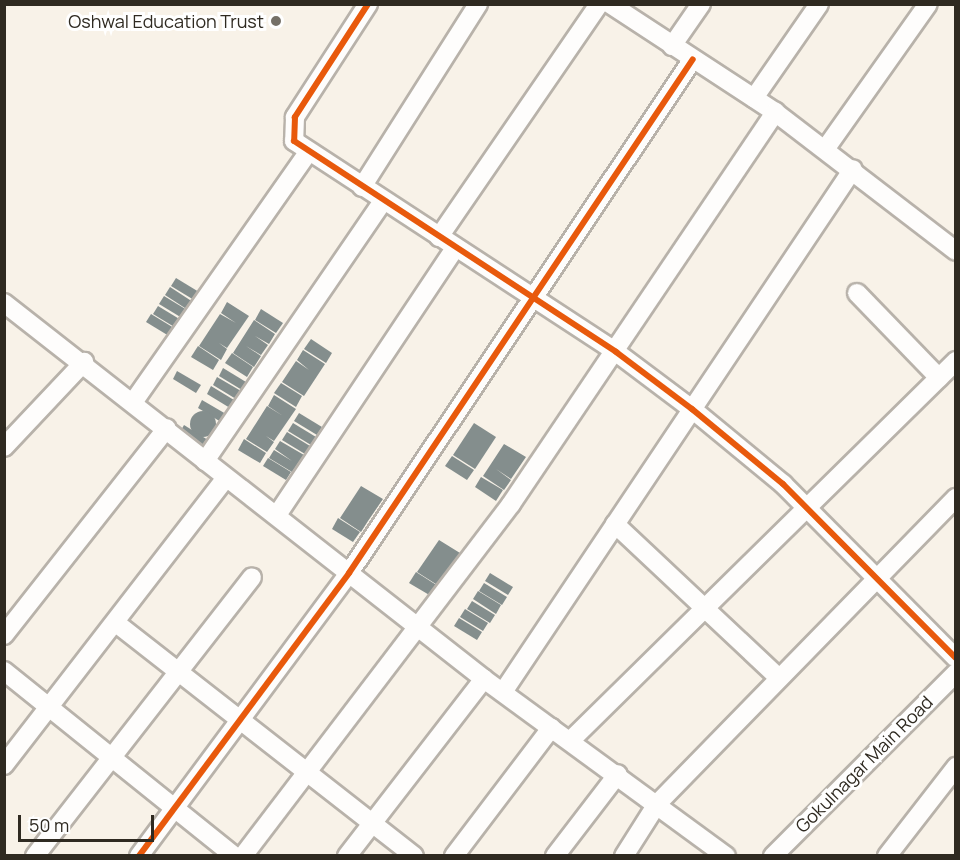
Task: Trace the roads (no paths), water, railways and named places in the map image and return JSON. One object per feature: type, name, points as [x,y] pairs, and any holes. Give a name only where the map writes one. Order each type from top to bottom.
[{"type":"street","points":[[368,4],[295,117],[294,141],[307,154],[362,187],[616,352],[692,408],[810,510],[956,658]]},
{"type":"street","points":[[362,187],[478,4]]},
{"type":"street","points":[[439,237],[599,4]]},
{"type":"street","points":[[610,4],[826,148],[956,252]]},
{"type":"street","points":[[672,46],[701,4]]},
{"type":"street","points":[[754,98],[819,4]]},
{"type":"street","points":[[826,148],[928,4]]},
{"type":"street","points":[[139,855],[349,573],[535,299],[693,59]]},
{"type":"street","points":[[243,855],[420,629],[616,352],[775,112]]},
{"type":"street","points":[[134,401],[307,154]]},
{"type":"street","points":[[503,692],[853,169]]},
{"type":"street","points":[[205,461],[383,201]]},
{"type":"street","points":[[277,515],[455,248]]},
{"type":"street","points":[[857,293],[939,378]]},
{"type":"street","points":[[8,311],[84,362],[205,461],[484,679],[618,774],[726,855]]},
{"type":"street","points":[[570,741],[810,510],[956,361]]},
{"type":"street","points":[[4,447],[84,362]]},
{"type":"street","points":[[4,635],[167,428]]},
{"type":"street","points":[[4,765],[51,709],[226,477]]},
{"type":"street","points":[[624,855],[657,804],[777,676],[956,498]]},
{"type":"street","points":[[615,524],[777,676]]},
{"type":"street","points":[[36,855],[252,577]]},
{"type":"street","points":[[116,623],[414,855]]},
{"type":"street","points":[[4,671],[234,855]]},
{"type":"street","name":"Gokulnagar Main Road","points":[[772,855],[956,673]]},
{"type":"street","points":[[347,855],[484,679]]},
{"type":"street","points":[[454,855],[551,728]]},
{"type":"street","points":[[887,855],[956,768]]},
{"type":"street","points":[[555,855],[618,774]]},
{"type":"place","name":"Oshwal Education Trust","points":[[276,21]]}]
